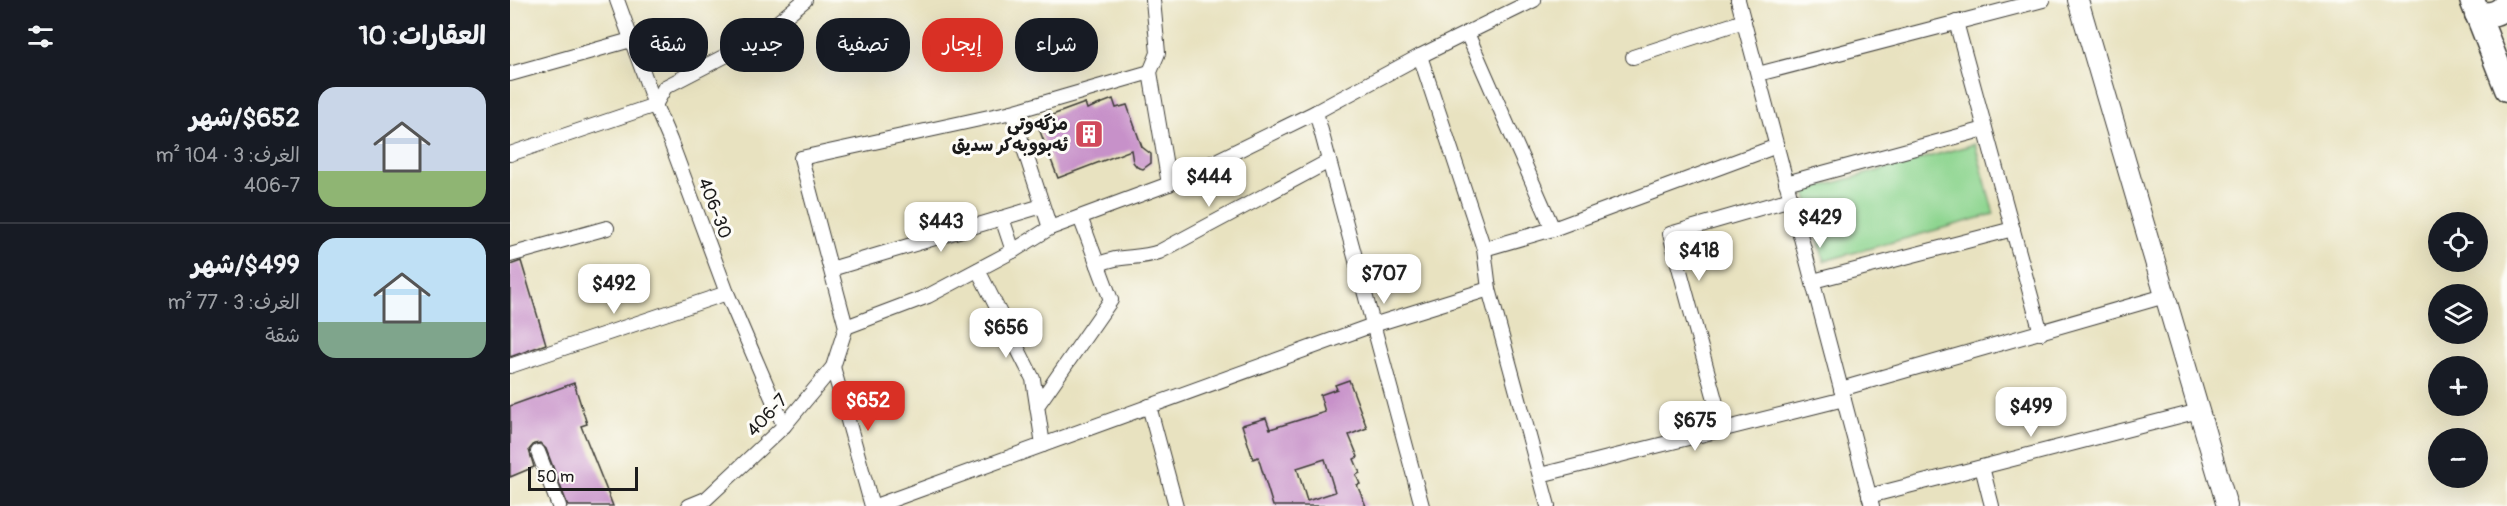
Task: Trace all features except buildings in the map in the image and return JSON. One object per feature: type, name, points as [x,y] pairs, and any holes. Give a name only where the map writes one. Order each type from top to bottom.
[{"type":"highway","points":[[2474,7],[2492,15],[2503,9],[2507,3]]},
{"type":"highway","points":[[2474,7],[2507,89]]},
{"type":"street","name":"406-30","points":[[617,0],[629,34]]},
{"type":"street","points":[[510,154],[655,105],[665,87],[756,40],[805,0]]},
{"type":"street","points":[[1153,0],[1158,53],[1150,72],[1169,184]]},
{"type":"street","points":[[1150,72],[1012,112],[801,158],[846,327],[928,296],[1013,251],[1050,228],[1169,184],[1316,112],[1534,0]]},
{"type":"street","points":[[1738,0],[1843,394],[1869,503],[1982,468],[2199,411]]},
{"type":"street","points":[[1758,74],[2043,0]]},
{"type":"street","points":[[2078,0],[2227,506]]},
{"type":"street","points":[[1633,57],[1744,21]]},
{"type":"street","points":[[1956,22],[2041,333]]},
{"type":"street","points":[[1467,33],[1553,229]]},
{"type":"street","points":[[510,74],[629,41]]},
{"type":"street","points":[[1420,57],[1484,249],[1489,289],[1548,506]]},
{"type":"street","name":"406-30","points":[[643,72],[728,293],[784,426]]},
{"type":"street","points":[[1012,112],[1050,228]]},
{"type":"street","points":[[1316,112],[1422,506]]},
{"type":"street","points":[[1786,183],[1986,129]]},
{"type":"street","points":[[1484,249],[1553,229],[1777,146]]},
{"type":"street","points":[[1098,265],[1117,257],[1143,256],[1159,252],[1329,161]]},
{"type":"street","points":[[1723,429],[1670,234],[1791,199]]},
{"type":"street","points":[[831,269],[1042,206]]},
{"type":"street","points":[[1037,406],[1111,300],[1080,217]]},
{"type":"street","points":[[1002,218],[1013,251]]},
{"type":"street","points":[[510,255],[608,228]]},
{"type":"street","points":[[1813,281],[2013,229]]},
{"type":"street","points":[[978,270],[1033,379],[1043,445]]},
{"type":"street","points":[[833,367],[874,506],[1373,325],[1489,289]]},
{"type":"street","points":[[510,366],[728,293]]},
{"type":"street","points":[[1539,475],[1723,429],[2165,296]]},
{"type":"street","name":"406-7","points":[[688,506],[706,499],[784,426],[833,367],[846,327]]},
{"type":"street","points":[[1149,406],[1173,505]]},
{"type":"street","points":[[538,452],[559,506]]},
{"type":"street","points":[[1982,468],[1992,506]]},
{"type":"green space","points":[[1975,144],[1994,214],[1824,261],[1805,191]]},
{"type":"place","name":"مزگەوتی ئەبووبەکر سدیق","points":[[1089,134]]}]
